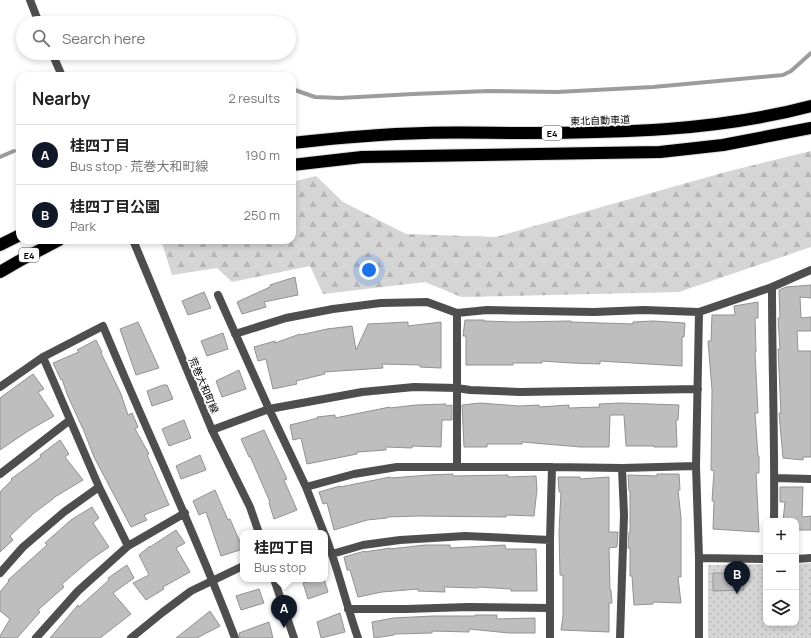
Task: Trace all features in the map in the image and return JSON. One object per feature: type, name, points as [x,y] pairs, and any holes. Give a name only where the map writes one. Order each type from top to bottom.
[{"type":"highway","name":"東北自動車道","points":[[296,143],[356,136],[425,133],[588,133],[656,130],[720,124],[791,112],[811,106]]},
{"type":"highway","name":"E4","points":[[296,165],[362,157],[660,152],[723,145],[811,128]]},
{"type":"highway","name":"E4","points":[[0,245],[16,236]]},
{"type":"highway","name":"E4","points":[[0,272],[51,244]]},
{"type":"street","points":[[30,0],[36,16]]},
{"type":"street","points":[[55,60],[60,72]]},
{"type":"street","name":"荒巻大和町線","points":[[135,244],[212,430],[250,506],[258,530]]},
{"type":"street","points":[[235,334],[286,318],[333,309],[381,303],[426,302],[457,313],[488,310],[594,312],[644,310],[699,312],[772,286],[811,270]]},
{"type":"street","points":[[772,286],[775,478],[774,518]]},
{"type":"street","points":[[218,295],[306,487],[323,530]]},
{"type":"street","points":[[699,312],[696,466],[699,558],[699,638]]},
{"type":"street","points":[[457,313],[457,466]]},
{"type":"street","points":[[0,387],[43,357],[103,326],[154,447],[185,514],[213,581],[234,638]]},
{"type":"street","points":[[43,357],[100,487],[128,546]]},
{"type":"street","points":[[212,430],[269,409],[362,392],[414,387],[520,392],[698,389]]},
{"type":"street","points":[[0,474],[70,420]]},
{"type":"street","points":[[306,487],[354,474],[397,467],[457,466],[622,468],[696,466]]},
{"type":"street","points":[[550,638],[552,467]]},
{"type":"street","points":[[620,638],[624,515],[622,468]]},
{"type":"street","points":[[775,478],[811,479]]},
{"type":"street","points":[[0,573],[24,547],[64,512],[100,487]]},
{"type":"street","points":[[36,638],[78,591],[128,546],[185,514]]},
{"type":"street","points":[[332,554],[363,545],[400,540],[465,536],[550,540]]},
{"type":"street","points":[[328,543],[358,638]]},
{"type":"street","points":[[699,558],[763,559]]},
{"type":"street","points":[[799,559],[811,558]]},
{"type":"street","points":[[131,638],[191,591],[240,568]]},
{"type":"street","points":[[275,582],[294,638]]},
{"type":"street","points":[[348,609],[468,607],[550,608]]},
{"type":"green space","points":[[811,151],[811,247],[679,292],[461,297],[425,282],[323,294],[310,266],[232,282],[217,268],[172,275],[162,244],[296,244],[296,181],[316,176],[343,202],[406,234],[496,237],[722,173]]},
{"type":"green space","points":[[811,563],[811,638],[708,638],[708,565],[763,564],[763,626],[799,626],[799,564]]},
{"type":"building","points":[[295,277],[298,295],[264,302],[266,307],[242,314],[237,302],[270,287],[270,285]]},
{"type":"building","points":[[811,285],[811,298],[800,297],[801,318],[811,317],[811,331],[797,331],[798,351],[811,351],[811,457],[803,457],[803,460],[783,458],[779,413],[781,413],[778,349],[780,349],[778,318],[780,318],[779,290],[786,287]]},
{"type":"building","points":[[204,292],[211,308],[188,315],[182,301]]},
{"type":"building","points":[[758,302],[758,318],[755,318],[755,352],[758,413],[755,413],[759,456],[759,473],[756,473],[759,532],[713,529],[714,501],[712,501],[714,471],[711,470],[712,390],[708,341],[711,341],[712,315],[735,315],[734,306]]},
{"type":"building","points":[[465,320],[514,322],[571,321],[633,324],[633,322],[653,321],[685,323],[684,337],[682,337],[682,366],[600,361],[600,364],[542,361],[542,363],[513,363],[513,365],[466,365],[466,336],[463,336]]},
{"type":"building","points":[[138,322],[159,368],[136,375],[120,329]]},
{"type":"building","points":[[408,322],[408,326],[441,322],[441,368],[420,367],[420,365],[382,364],[383,368],[324,372],[325,374],[296,381],[297,384],[273,389],[266,359],[258,361],[254,347],[275,341],[275,343],[300,334],[352,326],[356,350],[368,324]]},
{"type":"building","points":[[223,333],[228,349],[207,356],[201,341]]},
{"type":"building","points":[[96,340],[121,394],[128,415],[132,413],[138,427],[135,429],[149,454],[147,455],[169,505],[144,515],[147,520],[131,527],[94,457],[62,379],[61,380],[53,363],[79,352],[77,350]]},
{"type":"building","points":[[239,370],[246,389],[222,397],[216,381]]},
{"type":"building","points":[[33,374],[44,389],[38,392],[54,416],[0,450],[0,398]]},
{"type":"building","points":[[167,385],[173,399],[152,406],[147,391]]},
{"type":"building","points":[[480,403],[519,406],[539,405],[539,407],[569,405],[569,408],[600,407],[599,404],[621,403],[679,405],[678,420],[676,420],[677,447],[626,446],[624,415],[610,415],[609,447],[581,447],[522,442],[522,444],[487,444],[487,447],[464,447],[462,405]]},
{"type":"building","points":[[446,404],[446,406],[452,405],[452,420],[442,420],[441,447],[386,447],[386,450],[357,452],[357,454],[307,464],[301,438],[293,440],[290,425],[318,418],[317,417],[335,415],[335,418],[390,407]]},
{"type":"building","points":[[184,420],[191,438],[169,446],[162,429]]},
{"type":"building","points":[[264,430],[287,479],[284,480],[297,510],[274,519],[269,503],[270,502],[241,439]]},
{"type":"building","points":[[60,440],[69,454],[65,457],[83,480],[53,498],[34,513],[10,536],[13,540],[0,552],[0,492],[12,480],[11,479],[41,457],[40,455]]},
{"type":"building","points":[[200,455],[206,470],[181,479],[176,466]]},
{"type":"building","points":[[453,474],[453,476],[536,476],[537,489],[534,516],[387,517],[367,520],[334,530],[327,503],[323,504],[319,492],[340,486],[390,477]]},
{"type":"building","points":[[657,474],[679,474],[680,490],[678,490],[681,518],[681,577],[678,577],[681,603],[653,602],[653,604],[634,605],[632,576],[630,576],[630,548],[628,548],[630,532],[630,491],[628,475],[657,476]]},
{"type":"building","points":[[558,477],[580,477],[580,479],[609,477],[609,532],[618,532],[617,547],[609,548],[610,590],[612,603],[609,603],[609,632],[561,630],[563,616],[563,575],[560,575],[559,532],[561,492],[559,492]]},
{"type":"building","points":[[780,487],[803,487],[802,517],[811,516],[811,530],[799,530],[799,518],[783,518],[785,502],[780,502]]},
{"type":"building","points":[[215,490],[228,520],[230,519],[240,542],[240,550],[221,556],[206,512],[199,515],[193,501]]},
{"type":"building","points":[[92,507],[99,518],[93,523],[109,547],[90,560],[62,584],[64,587],[38,610],[40,612],[17,638],[0,638],[10,619],[0,611],[0,592],[9,581],[8,580],[47,545],[45,543],[71,520]]},
{"type":"building","points":[[176,530],[185,543],[176,548],[190,572],[163,587],[164,589],[146,600],[133,583],[149,575],[139,555],[150,546]]},
{"type":"building","points":[[425,545],[450,545],[450,548],[505,545],[506,549],[536,549],[537,591],[511,591],[511,589],[478,587],[444,587],[445,592],[418,591],[418,589],[382,592],[358,597],[350,570],[347,570],[344,557],[365,551]]},
{"type":"building","points":[[127,565],[134,578],[113,593],[131,614],[100,638],[50,638],[78,605],[79,607],[109,580],[108,578]]},
{"type":"building","points":[[713,573],[743,573],[744,590],[713,591]]},
{"type":"building","points":[[325,582],[328,592],[308,599],[303,583]]},
{"type":"building","points":[[259,589],[264,603],[241,610],[236,596]]},
{"type":"building","points":[[210,611],[220,626],[197,638],[176,638]]},
{"type":"building","points":[[340,613],[345,632],[321,638],[317,622]]},
{"type":"building","points":[[497,615],[497,619],[535,618],[535,633],[509,633],[469,629],[469,632],[432,631],[432,633],[394,634],[374,638],[372,622],[393,618]]},
{"type":"building","points":[[269,622],[273,638],[240,638],[239,633]]},
{"type":"waterway","points":[[296,90],[315,97],[340,98],[489,91],[557,92],[653,87],[783,75],[791,71],[811,53]]},
{"type":"waterway","points":[[0,157],[14,151]]},
{"type":"place","name":"桂四丁目公園","points":[[737,594]]},
{"type":"place","name":"桂四丁目","points":[[284,628]]}]
